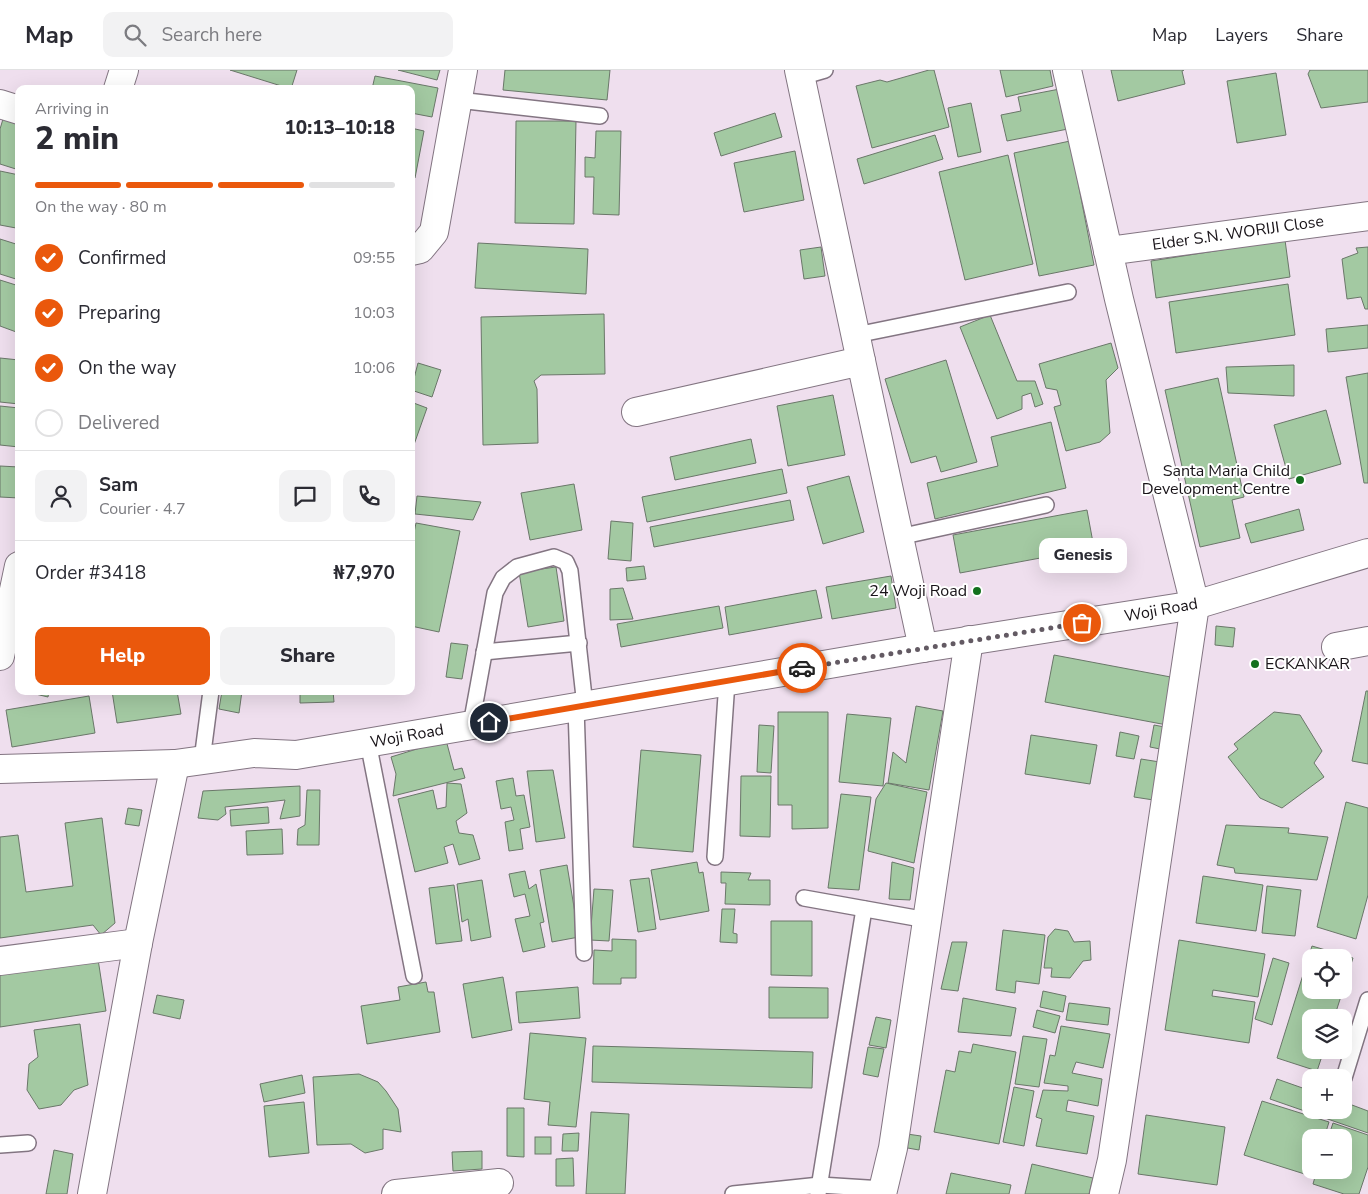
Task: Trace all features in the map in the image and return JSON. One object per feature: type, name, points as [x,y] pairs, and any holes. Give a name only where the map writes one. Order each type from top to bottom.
[{"type":"street","points":[[119,85],[124,70]]},
{"type":"street","points":[[415,250],[420,249],[434,232],[463,70]]},
{"type":"street","points":[[1067,70],[1108,250],[1195,605],[1113,1150],[1104,1194]]},
{"type":"street","points":[[808,72],[859,348],[923,648]]},
{"type":"street","points":[[0,104],[15,109]]},
{"type":"street","name":"Elder S.N. WORIJI Close","points":[[1108,250],[1368,216]]},
{"type":"street","points":[[636,412],[859,348]]},
{"type":"street","name":"Woji Road","points":[[0,768],[175,764],[254,753],[296,755],[969,640],[1195,605],[1368,553]]},
{"type":"street","points":[[0,656],[15,585]]},
{"type":"street","points":[[883,1192],[893,1148],[969,640]]},
{"type":"street","points":[[1336,647],[1368,641]]},
{"type":"street","points":[[92,1194],[138,943],[175,764]]},
{"type":"street","points":[[0,961],[138,943]]},
{"type":"street","points":[[396,1194],[499,1183]]},
{"type":"lane","points":[[458,100],[600,116]]},
{"type":"lane","points":[[859,348],[1068,292]]},
{"type":"lane","points":[[899,537],[1046,506]]},
{"type":"lane","points":[[471,725],[495,593],[503,578],[518,567],[554,557],[566,562],[570,571],[579,643],[584,953]]},
{"type":"lane","points":[[484,652],[579,643]]},
{"type":"lane","points":[[715,857],[727,681]]},
{"type":"lane","points":[[202,760],[211,695]]},
{"type":"lane","points":[[368,742],[414,976]]},
{"type":"lane","points":[[804,898],[927,920]]},
{"type":"lane","points":[[819,1189],[864,909]]},
{"type":"lane","points":[[1347,1069],[1368,1000]]},
{"type":"lane","points":[[0,1146],[28,1143]]},
{"type":"lane","points":[[733,1194],[819,1189],[883,1192]]},
{"type":"building","points":[[230,70],[297,70],[292,85],[278,85]]},
{"type":"building","points":[[398,70],[440,70],[437,80]]},
{"type":"building","points":[[505,70],[610,70],[607,100],[503,90]]},
{"type":"building","points":[[934,70],[949,127],[872,148],[856,86],[880,80],[887,82]]},
{"type":"building","points":[[1000,70],[1050,70],[1053,86],[1006,97]]},
{"type":"building","points":[[1111,70],[1184,70],[1182,71],[1185,84],[1118,101]]},
{"type":"building","points":[[1310,70],[1368,70],[1368,102],[1321,108],[1308,74]]},
{"type":"building","points":[[1276,73],[1286,135],[1237,143],[1227,81]]},
{"type":"building","points":[[375,76],[438,88],[432,117],[415,114],[415,85],[373,85]]},
{"type":"building","points":[[1065,88],[1073,128],[1007,141],[1001,115],[1021,111],[1018,97]]},
{"type":"building","points":[[971,103],[981,152],[958,157],[948,108]]},
{"type":"building","points":[[775,113],[782,137],[721,156],[714,133]]},
{"type":"building","points":[[3,119],[15,123],[15,169],[0,164],[0,129]]},
{"type":"building","points":[[516,121],[576,121],[574,224],[515,223]]},
{"type":"building","points":[[415,129],[424,131],[415,178]]},
{"type":"building","points":[[596,131],[621,131],[619,215],[593,214],[594,177],[585,177],[585,157],[595,158]]},
{"type":"building","points":[[935,135],[943,159],[864,184],[857,159]]},
{"type":"building","points":[[1070,141],[1094,265],[1039,276],[1014,153]]},
{"type":"building","points":[[795,151],[804,200],[744,212],[734,163]]},
{"type":"building","points":[[1008,155],[1033,264],[965,280],[939,172]]},
{"type":"building","points":[[0,171],[15,174],[15,228],[0,225]]},
{"type":"building","points":[[0,239],[15,244],[15,279],[0,274]]},
{"type":"building","points":[[1285,240],[1290,277],[1156,298],[1151,261]]},
{"type":"building","points":[[478,243],[588,249],[586,294],[475,288]]},
{"type":"building","points":[[821,247],[825,276],[804,279],[800,250]]},
{"type":"building","points":[[1368,247],[1368,309],[1365,309],[1361,297],[1347,299],[1342,259],[1358,253],[1356,248]]},
{"type":"building","points":[[0,280],[15,285],[15,332],[0,326]]},
{"type":"building","points":[[1288,284],[1295,335],[1176,353],[1169,302]]},
{"type":"building","points":[[604,314],[605,374],[541,375],[534,381],[537,389],[538,443],[483,445],[481,317]]},
{"type":"building","points":[[990,315],[1017,381],[1035,381],[1043,404],[1035,407],[1031,393],[1022,396],[1022,409],[997,419],[960,327]]},
{"type":"building","points":[[1368,325],[1368,348],[1328,352],[1326,329]]},
{"type":"building","points":[[1111,343],[1118,368],[1106,380],[1110,433],[1100,442],[1066,451],[1054,407],[1061,405],[1057,390],[1046,388],[1039,364]]},
{"type":"building","points":[[0,358],[15,360],[15,404],[0,402]]},
{"type":"building","points":[[946,360],[977,462],[941,472],[936,456],[911,463],[885,379]]},
{"type":"building","points":[[418,363],[441,370],[432,397],[415,391],[415,375]]},
{"type":"building","points":[[1294,365],[1294,396],[1228,393],[1226,367]]},
{"type":"building","points":[[1368,373],[1368,483],[1364,483],[1346,377]]},
{"type":"building","points":[[1218,378],[1244,497],[1232,500],[1240,538],[1200,547],[1165,390]]},
{"type":"building","points":[[833,395],[845,455],[788,466],[777,406]]},
{"type":"building","points":[[415,404],[427,408],[415,442]]},
{"type":"building","points":[[0,406],[15,408],[15,447],[0,445]]},
{"type":"building","points":[[1326,410],[1341,464],[1289,479],[1274,425]]},
{"type":"building","points":[[1051,422],[1066,488],[935,519],[927,483],[998,466],[991,437]]},
{"type":"building","points":[[751,439],[756,463],[675,480],[670,457]]},
{"type":"building","points":[[0,466],[15,467],[15,498],[0,497]]},
{"type":"building","points":[[782,469],[787,493],[647,522],[642,497]]},
{"type":"building","points":[[849,476],[864,532],[823,544],[807,487]]},
{"type":"building","points":[[574,484],[582,530],[530,540],[521,493]]},
{"type":"building","points":[[417,496],[481,502],[473,520],[415,514]]},
{"type":"building","points":[[790,500],[794,520],[654,547],[650,527]]},
{"type":"building","points":[[1299,509],[1304,530],[1251,543],[1245,524]]},
{"type":"building","points":[[1087,510],[1094,548],[960,573],[953,535]]},
{"type":"building","points":[[611,521],[633,523],[631,561],[608,559]]},
{"type":"building","points":[[416,523],[460,531],[439,632],[415,627]]},
{"type":"building","points":[[644,566],[646,579],[627,581],[626,568]]},
{"type":"building","points":[[556,567],[564,621],[528,627],[519,572]]},
{"type":"building","points":[[891,576],[896,608],[832,619],[826,587]]},
{"type":"building","points":[[623,588],[633,619],[610,620],[610,589]]},
{"type":"building","points":[[816,590],[822,618],[729,635],[725,607]]},
{"type":"building","points":[[719,606],[723,628],[621,647],[617,624]]},
{"type":"building","points":[[1216,626],[1235,628],[1233,647],[1215,645]]},
{"type":"building","points":[[451,643],[468,645],[462,679],[446,677]]},
{"type":"building","points":[[1054,655],[1176,678],[1167,725],[1045,702]]},
{"type":"building","points":[[1366,691],[1368,691],[1368,764],[1352,761]]},
{"type":"building","points":[[113,695],[178,695],[181,714],[117,723]]},
{"type":"building","points":[[221,695],[241,695],[239,713],[219,709]]},
{"type":"building","points":[[300,695],[333,695],[334,702],[300,703]]},
{"type":"building","points":[[89,696],[95,733],[12,747],[6,710]]},
{"type":"building","points":[[916,706],[943,711],[929,790],[888,783],[893,752],[906,763]]},
{"type":"building","points":[[778,712],[828,712],[828,828],[792,829],[792,805],[778,805]]},
{"type":"building","points":[[1274,712],[1300,715],[1322,751],[1314,763],[1324,777],[1282,808],[1260,798],[1228,757],[1238,749],[1234,744]]},
{"type":"building","points":[[847,714],[891,718],[883,786],[839,782]]},
{"type":"building","points":[[759,725],[774,726],[771,773],[757,772]]},
{"type":"building","points":[[1154,725],[1170,728],[1165,750],[1150,747]]},
{"type":"building","points":[[1120,732],[1139,736],[1134,759],[1116,756]]},
{"type":"building","points":[[1031,735],[1097,745],[1090,784],[1025,774]]},
{"type":"building","points":[[446,740],[454,770],[462,768],[465,778],[393,796],[396,774],[391,757]]},
{"type":"building","points":[[641,750],[701,755],[693,852],[633,847]]},
{"type":"building","points":[[1141,759],[1166,763],[1160,801],[1134,797]]},
{"type":"building","points":[[553,770],[565,838],[536,842],[527,771]]},
{"type":"building","points":[[741,776],[771,776],[770,837],[740,836]]},
{"type":"building","points":[[513,778],[516,796],[524,795],[530,827],[520,829],[523,849],[509,851],[505,822],[514,820],[511,807],[501,809],[496,781]]},
{"type":"building","points":[[447,783],[461,784],[467,813],[456,821],[459,833],[473,835],[480,859],[459,865],[453,844],[444,847],[448,863],[415,872],[398,799],[433,790],[437,809],[446,807]]},
{"type":"building","points":[[886,783],[927,792],[914,863],[868,851],[876,799]]},
{"type":"building","points":[[300,786],[300,816],[280,819],[285,800],[225,807],[226,814],[218,820],[198,818],[203,791]]},
{"type":"building","points":[[307,790],[320,790],[319,845],[297,845],[298,829],[305,825]]},
{"type":"building","points":[[841,794],[871,797],[859,890],[828,888]]},
{"type":"building","points":[[1346,802],[1368,808],[1368,895],[1356,939],[1317,927]]},
{"type":"building","points":[[268,807],[269,823],[231,826],[230,810]]},
{"type":"building","points":[[128,808],[142,810],[139,826],[125,824]]},
{"type":"building","points":[[102,818],[115,923],[101,935],[93,925],[0,938],[0,837],[18,835],[26,892],[73,886],[65,823]]},
{"type":"building","points":[[1226,825],[1289,828],[1288,833],[1328,837],[1317,880],[1235,873],[1234,868],[1217,865]]},
{"type":"building","points":[[282,829],[283,854],[247,855],[246,831]]},
{"type":"building","points":[[697,862],[699,873],[703,872],[709,911],[660,920],[651,870]]},
{"type":"building","points":[[892,862],[914,868],[910,900],[889,899]]},
{"type":"building","points":[[567,865],[579,937],[552,942],[540,870]]},
{"type":"building","points":[[525,871],[529,889],[536,884],[544,922],[540,923],[545,947],[523,952],[515,919],[530,916],[525,894],[514,897],[509,874]]},
{"type":"building","points":[[721,872],[751,873],[748,880],[770,880],[770,905],[725,904],[726,883],[721,883]]},
{"type":"building","points":[[1203,876],[1263,885],[1256,931],[1196,923]]},
{"type":"building","points":[[649,878],[656,929],[638,932],[630,880]]},
{"type":"building","points":[[482,880],[491,937],[471,941],[468,919],[462,922],[457,884]]},
{"type":"building","points":[[454,885],[462,941],[436,944],[429,888]]},
{"type":"building","points":[[1267,886],[1301,890],[1295,936],[1262,933]]},
{"type":"building","points":[[594,889],[613,890],[609,941],[590,940]]},
{"type":"building","points":[[722,909],[735,909],[733,933],[737,934],[737,943],[720,942]]},
{"type":"building","points":[[771,921],[812,921],[812,976],[771,975]]},
{"type":"building","points":[[1055,929],[1068,931],[1074,942],[1090,941],[1091,960],[1083,961],[1070,978],[1051,977],[1052,968],[1044,968],[1048,937]]},
{"type":"building","points":[[1003,930],[1045,935],[1039,984],[1016,981],[1015,993],[996,990]]},
{"type":"building","points":[[612,939],[636,940],[636,978],[621,978],[621,984],[593,984],[594,950],[612,951]]},
{"type":"building","points":[[1179,940],[1265,954],[1258,997],[1213,990],[1212,996],[1255,1002],[1249,1043],[1165,1030]]},
{"type":"building","points":[[952,942],[967,942],[958,991],[941,989]]},
{"type":"building","points":[[1312,946],[1322,949],[1311,949]]},
{"type":"building","points":[[1273,958],[1289,963],[1272,1025],[1255,1019]]},
{"type":"building","points":[[98,959],[106,1011],[0,1027],[0,973]]},
{"type":"building","points":[[503,977],[512,1030],[472,1038],[463,984]]},
{"type":"building","points":[[1302,978],[1302,999],[1340,999],[1337,1009],[1302,1009],[1302,1059],[1321,1059],[1318,1069],[1311,1069],[1277,1058]]},
{"type":"building","points":[[426,982],[428,992],[434,992],[440,1032],[367,1044],[361,1006],[400,1000],[398,987]]},
{"type":"building","points":[[578,987],[580,1018],[519,1023],[516,992]]},
{"type":"building","points":[[769,987],[828,988],[828,1018],[769,1018]]},
{"type":"building","points":[[1043,991],[1066,996],[1063,1012],[1040,1007]]},
{"type":"building","points":[[157,995],[184,1000],[180,1019],[153,1013]]},
{"type":"building","points":[[963,998],[1016,1008],[1011,1036],[958,1032]]},
{"type":"building","points":[[1069,1003],[1110,1008],[1108,1025],[1066,1020]]},
{"type":"building","points":[[1037,1010],[1060,1016],[1055,1033],[1033,1027]]},
{"type":"building","points":[[876,1017],[891,1020],[886,1048],[869,1045]]},
{"type":"building","points":[[80,1024],[88,1085],[74,1090],[61,1105],[39,1109],[27,1090],[29,1064],[38,1057],[34,1030]]},
{"type":"building","points":[[1061,1026],[1110,1034],[1103,1068],[1076,1062],[1072,1073],[1102,1079],[1098,1106],[1068,1100],[1066,1111],[1094,1116],[1087,1154],[1036,1146],[1042,1119],[1036,1117],[1043,1090],[1068,1091],[1068,1086],[1044,1083],[1050,1055],[1055,1056]]},
{"type":"building","points":[[530,1033],[586,1038],[576,1127],[548,1125],[550,1102],[524,1099]]},
{"type":"building","points":[[1023,1036],[1047,1039],[1039,1087],[1015,1084]]},
{"type":"building","points":[[973,1044],[1016,1052],[999,1144],[934,1132],[946,1070],[955,1072],[959,1051],[971,1053]]},
{"type":"building","points":[[593,1046],[813,1052],[812,1088],[592,1082]]},
{"type":"building","points":[[868,1047],[884,1049],[878,1077],[863,1074]]},
{"type":"building","points":[[359,1074],[378,1082],[386,1091],[398,1109],[401,1132],[383,1129],[383,1149],[365,1153],[351,1144],[317,1145],[313,1077]]},
{"type":"building","points":[[302,1075],[305,1093],[264,1102],[260,1084]]},
{"type":"building","points":[[1277,1079],[1302,1088],[1302,1110],[1270,1099]]},
{"type":"building","points":[[1014,1087],[1034,1091],[1024,1146],[1003,1142]]},
{"type":"building","points":[[1262,1101],[1302,1114],[1302,1119],[1319,1119],[1329,1122],[1327,1129],[1302,1129],[1302,1173],[1244,1155]]},
{"type":"building","points":[[304,1102],[309,1153],[269,1157],[264,1106]]},
{"type":"building","points":[[1352,1105],[1368,1111],[1368,1133],[1328,1119],[1352,1119]]},
{"type":"building","points":[[507,1108],[524,1108],[524,1157],[507,1156]]},
{"type":"building","points":[[591,1112],[629,1114],[625,1194],[586,1194]]},
{"type":"building","points":[[1146,1115],[1225,1127],[1217,1185],[1138,1174]]},
{"type":"building","points":[[1333,1123],[1350,1129],[1331,1129]]},
{"type":"building","points":[[1352,1130],[1368,1135],[1368,1167],[1359,1194],[1344,1194],[1313,1184],[1314,1179],[1352,1179]]},
{"type":"building","points":[[579,1133],[578,1151],[562,1151],[563,1134]]},
{"type":"building","points":[[907,1134],[921,1136],[919,1150],[902,1147]]},
{"type":"building","points":[[535,1137],[551,1137],[551,1154],[535,1154]]},
{"type":"building","points":[[54,1150],[73,1154],[67,1194],[46,1194]]},
{"type":"building","points":[[482,1151],[482,1169],[453,1171],[452,1152]]},
{"type":"building","points":[[573,1158],[574,1186],[556,1186],[556,1159]]},
{"type":"building","points":[[1032,1164],[1093,1178],[1089,1194],[1025,1194]]},
{"type":"building","points":[[951,1173],[1011,1185],[1009,1194],[946,1194]]},
{"type":"way so far","points":[[802,668],[1082,623]]},
{"type":"place","name":"Santa Maria Child Development Centre","points":[[1300,480]]},
{"type":"place","name":"24 Woji Road","points":[[977,591]]},
{"type":"place","name":"Genesis","points":[[1082,623]]},
{"type":"place","name":"ECKANKAR","points":[[1255,664]]},
{"type":"route","points":[[489,722],[802,668]]}]
